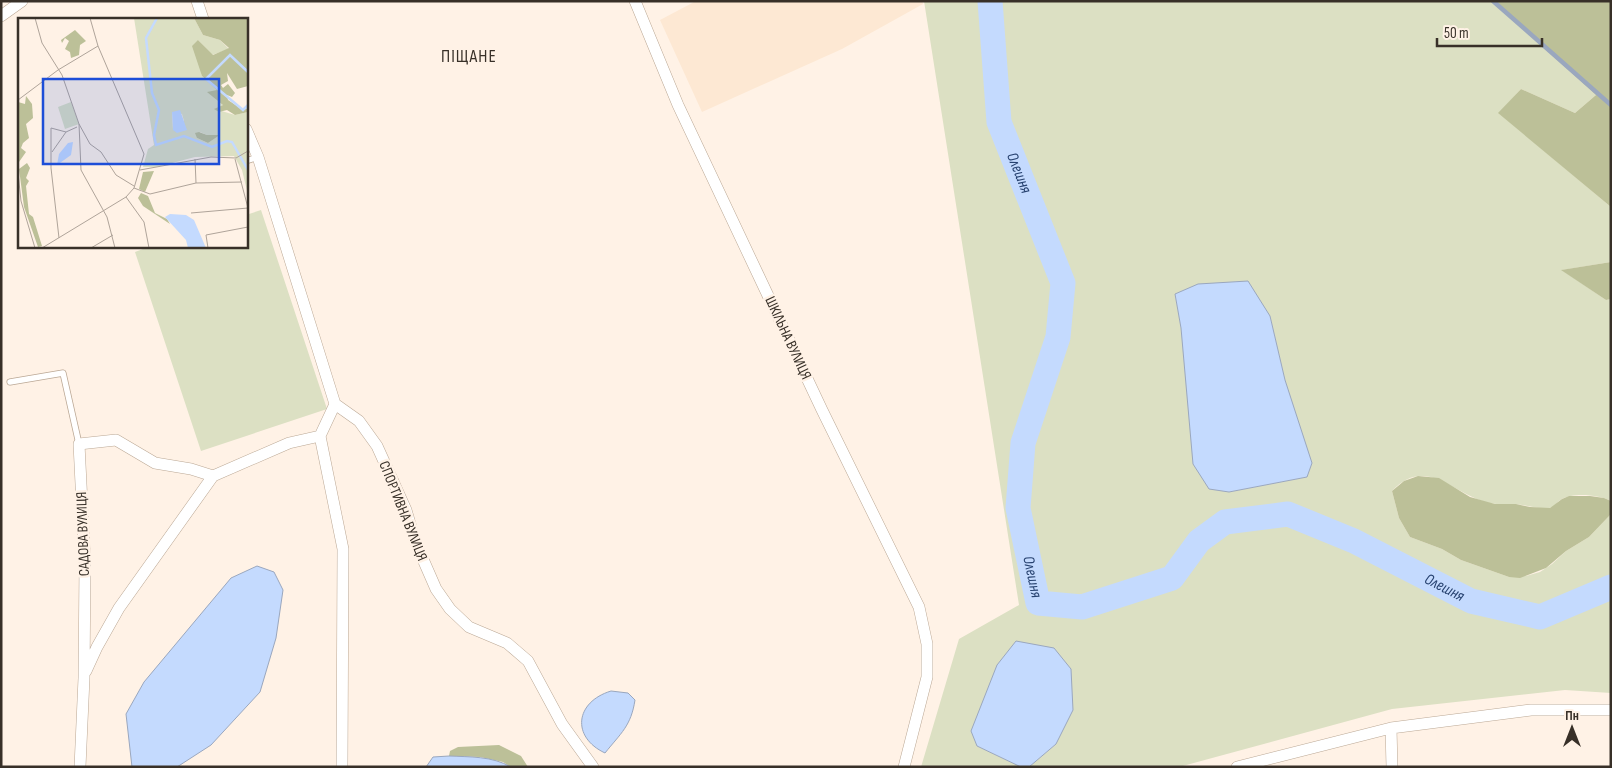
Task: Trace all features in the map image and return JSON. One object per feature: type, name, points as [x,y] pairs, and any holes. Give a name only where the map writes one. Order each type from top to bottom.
[{"type":"street","points":[[1,16],[22,1]]},
{"type":"street","points":[[197,1],[203,18]]},
{"type":"street","name":"ШКІЛЬНА ВУЛИЦЯ","points":[[635,1],[695,141],[822,410],[919,607],[927,644],[927,677],[904,767]]},
{"type":"street","points":[[248,134],[258,157],[335,404],[320,436],[343,549],[342,767]]},
{"type":"street","name":"СПОРТИВНА ВУЛИЦЯ","points":[[335,404],[359,421],[376,446],[406,510],[415,541],[436,589],[450,609],[469,627],[507,643],[528,661],[562,724],[593,767]]},
{"type":"street","points":[[84,678],[96,647],[119,608],[213,476],[289,444],[320,436]]},
{"type":"street","points":[[79,444],[116,440],[155,463],[190,469],[213,476]]},
{"type":"street","name":"САДОВА ВУЛИЦЯ","points":[[79,444],[85,564],[84,678],[80,767]]},
{"type":"street","points":[[1237,767],[1392,728],[1531,710],[1611,710]]},
{"type":"street","points":[[1392,728],[1392,767]]},
{"type":"lane","points":[[248,160],[258,157]]},
{"type":"lane","points":[[10,382],[63,373],[79,444]]},
{"type":"shaded area","points":[[696,1],[922,1],[923,4],[842,49],[702,112],[660,20]]},
{"type":"green space","points":[[924,1],[1491,1],[1596,95],[1575,113],[1521,89],[1499,113],[1611,207],[1611,262],[1562,270],[1606,300],[1611,299],[1611,501],[1594,496],[1580,495],[1567,497],[1552,507],[1546,508],[1516,504],[1496,504],[1482,501],[1431,477],[1418,476],[1405,480],[1392,491],[1399,518],[1410,537],[1442,549],[1461,560],[1509,577],[1526,576],[1540,572],[1566,551],[1589,537],[1611,514],[1611,693],[1565,690],[1392,709],[1179,767],[1029,767],[1056,744],[977,746],[1021,767],[921,767],[959,639],[1019,605]],"holes":[[[1175,294],[1270,316],[1307,477],[1229,492],[1209,488]]]},
{"type":"green space","points":[[1491,1],[1611,1],[1611,207],[1498,113],[1521,89],[1575,113],[1596,95]]},
{"type":"green space","points":[[261,210],[327,409],[201,451],[135,252],[146,248],[248,248],[248,214]]},
{"type":"green space","points":[[1611,262],[1611,299],[1606,300],[1561,270]]},
{"type":"green space","points":[[1418,476],[1439,478],[1470,497],[1495,504],[1516,504],[1550,508],[1569,496],[1604,498],[1611,501],[1611,514],[1589,537],[1566,551],[1546,568],[1520,578],[1509,577],[1461,560],[1442,549],[1410,537],[1399,518],[1392,491],[1404,481]]},
{"type":"green space","points":[[499,745],[521,756],[528,767],[511,767],[503,762],[480,757],[449,756],[450,751],[458,747]]},
{"type":"water","points":[[1248,281],[1270,316],[1285,380],[1312,463],[1307,477],[1229,492],[1209,489],[1193,464],[1181,328],[1175,294],[1198,284]]},
{"type":"water","points":[[257,566],[274,572],[283,590],[276,638],[260,692],[211,745],[177,767],[132,767],[126,714],[144,682],[231,578]]},
{"type":"water","points":[[1016,641],[1054,648],[1071,669],[1073,710],[1056,744],[1029,767],[1021,767],[977,746],[971,731],[997,665]]},
{"type":"water","points":[[611,691],[628,693],[635,700],[628,723],[605,753],[594,746],[587,738],[582,729],[582,720],[584,711],[590,703],[599,696]]},
{"type":"water","points":[[449,756],[489,759],[511,767],[426,767],[433,757]]},
{"type":"waterway","name":"Олешня","points":[[990,1],[999,122],[1063,283],[1058,337],[1023,443],[1018,508],[1038,603],[1082,607],[1172,578],[1199,541],[1225,522],[1288,514],[1354,541],[1471,601],[1540,617],[1611,587]]},
{"type":"waterway","points":[[1493,1],[1611,105]]},
{"type":"district","name":"ПІЩАНЕ","points":[[469,56]]}]
